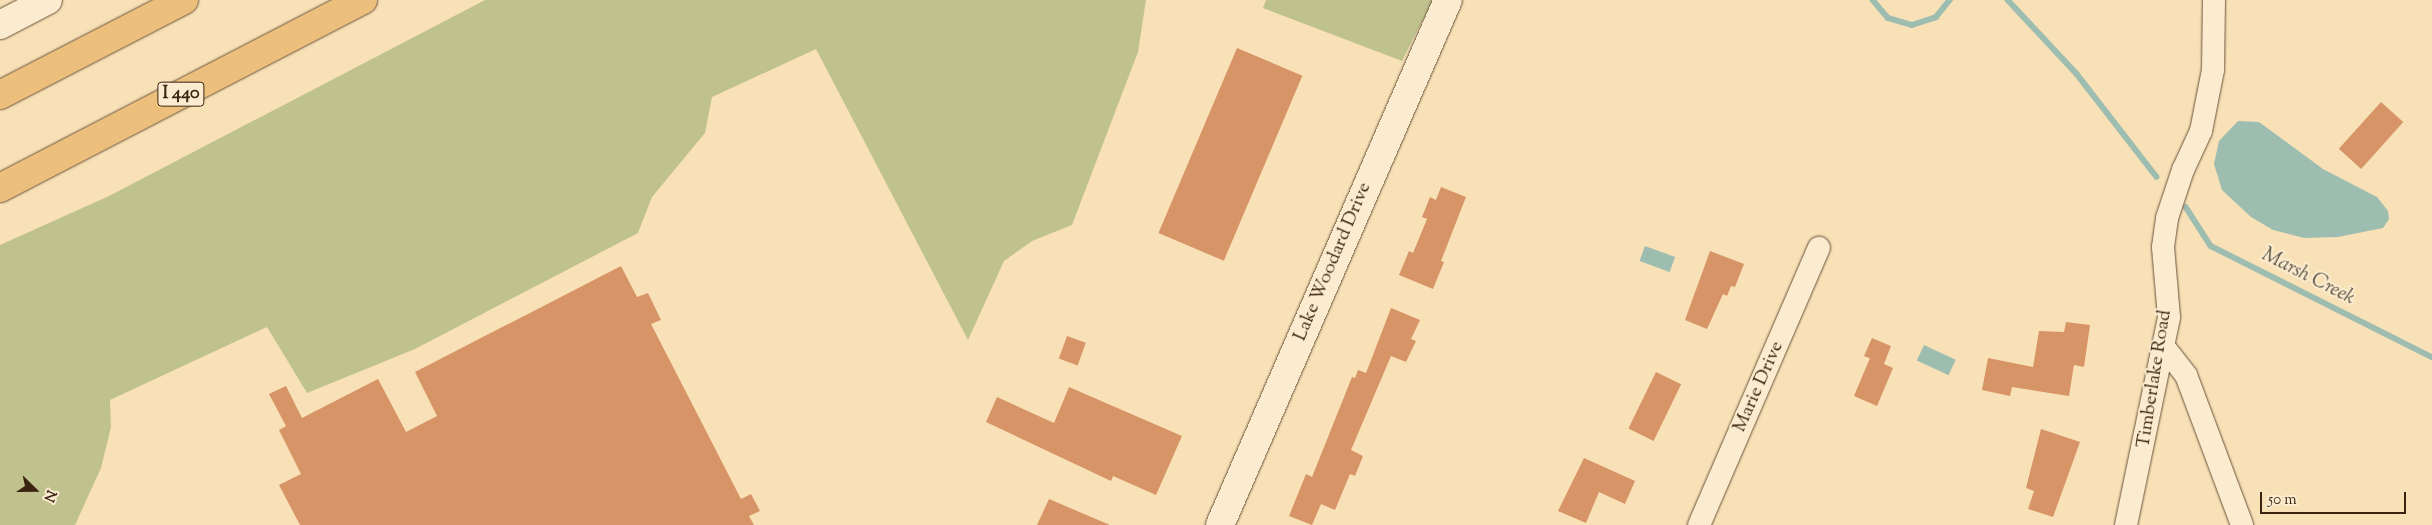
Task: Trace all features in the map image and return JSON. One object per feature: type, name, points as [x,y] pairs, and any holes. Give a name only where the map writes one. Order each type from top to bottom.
[{"type":"highway","points":[[0,95],[184,0]]},
{"type":"highway","name":"I 440","points":[[0,188],[363,0]]},
{"type":"street","points":[[0,25],[48,0]]},
{"type":"street","name":"Lake Woodard Drive","points":[[1220,525],[1448,0]]},
{"type":"street","name":"Timberlake Road","points":[[2126,525],[2169,317],[2163,246],[2167,218],[2182,170],[2201,131],[2213,70],[2214,0]]},
{"type":"street","name":"Marie Drive","points":[[1698,525],[1819,248]]},
{"type":"street","points":[[2164,348],[2186,375],[2242,525]]},
{"type":"green space","points":[[485,0],[1146,0],[1138,52],[1072,225],[1032,241],[1004,261],[968,340],[816,49],[712,97],[705,133],[652,197],[638,233],[415,349],[307,393],[267,327],[110,400],[111,427],[101,468],[75,525],[0,525],[0,245],[109,196]]},
{"type":"green space","points":[[1266,0],[1433,0],[1402,61],[1263,8]]},
{"type":"shaded area","points":[[2238,121],[2259,122],[2323,169],[2377,197],[2388,211],[2389,219],[2383,228],[2338,237],[2304,238],[2273,230],[2251,217],[2222,190],[2214,164],[2219,141]]},
{"type":"shaded area","points":[[1645,246],[1675,257],[1670,272],[1640,261]]},
{"type":"shaded area","points":[[1924,345],[1956,360],[1949,375],[1917,360]]},
{"type":"building","points":[[1237,48],[1302,76],[1224,261],[1158,233]]},
{"type":"building","points":[[2381,102],[2403,122],[2361,169],[2339,149]]},
{"type":"building","points":[[1441,187],[1466,197],[1441,261],[1444,262],[1433,289],[1399,275],[1409,251],[1413,253],[1427,219],[1422,217],[1430,197],[1436,200]]},
{"type":"building","points":[[1710,251],[1744,264],[1735,287],[1731,286],[1727,296],[1723,294],[1707,329],[1685,320]]},
{"type":"building","points":[[621,266],[637,297],[648,293],[661,320],[651,324],[741,499],[751,494],[760,511],[749,516],[754,525],[300,525],[279,485],[301,474],[279,430],[286,426],[269,394],[286,386],[302,418],[378,379],[406,432],[437,416],[415,372]]},
{"type":"building","points":[[1391,308],[1420,320],[1411,339],[1416,341],[1406,362],[1391,356],[1351,450],[1363,456],[1355,476],[1350,474],[1335,510],[1321,504],[1312,525],[1289,516],[1306,474],[1312,477],[1352,377],[1355,378],[1358,370],[1366,373]]},
{"type":"building","points":[[2066,322],[2090,325],[2084,367],[2074,365],[2069,396],[2012,387],[2010,396],[1982,390],[1988,358],[2033,367],[2039,331],[2064,332]]},
{"type":"building","points":[[1067,336],[1086,343],[1078,365],[1059,359]]},
{"type":"building","points":[[1872,338],[1891,346],[1884,364],[1893,368],[1877,406],[1854,396],[1870,358],[1864,356]]},
{"type":"building","points":[[1656,372],[1681,384],[1654,441],[1628,429]]},
{"type":"building","points":[[1069,387],[1182,436],[1156,495],[1113,476],[1111,481],[986,422],[997,397],[1054,423]]},
{"type":"building","points":[[2041,429],[2080,442],[2053,517],[2028,509],[2034,491],[2026,488]]},
{"type":"building","points":[[1584,458],[1635,481],[1625,504],[1599,492],[1586,523],[1558,511]]},
{"type":"building","points":[[1049,499],[1110,525],[1037,525]]},
{"type":"waterway","name":"Marsh Creek","points":[[1873,0],[1888,18],[1912,25],[1936,17],[1950,0]]},
{"type":"waterway","name":"Marsh Creek","points":[[2008,0],[2077,74],[2157,177]]},
{"type":"waterway","name":"Marsh Creek","points":[[2186,207],[2211,246],[2432,357]]}]
